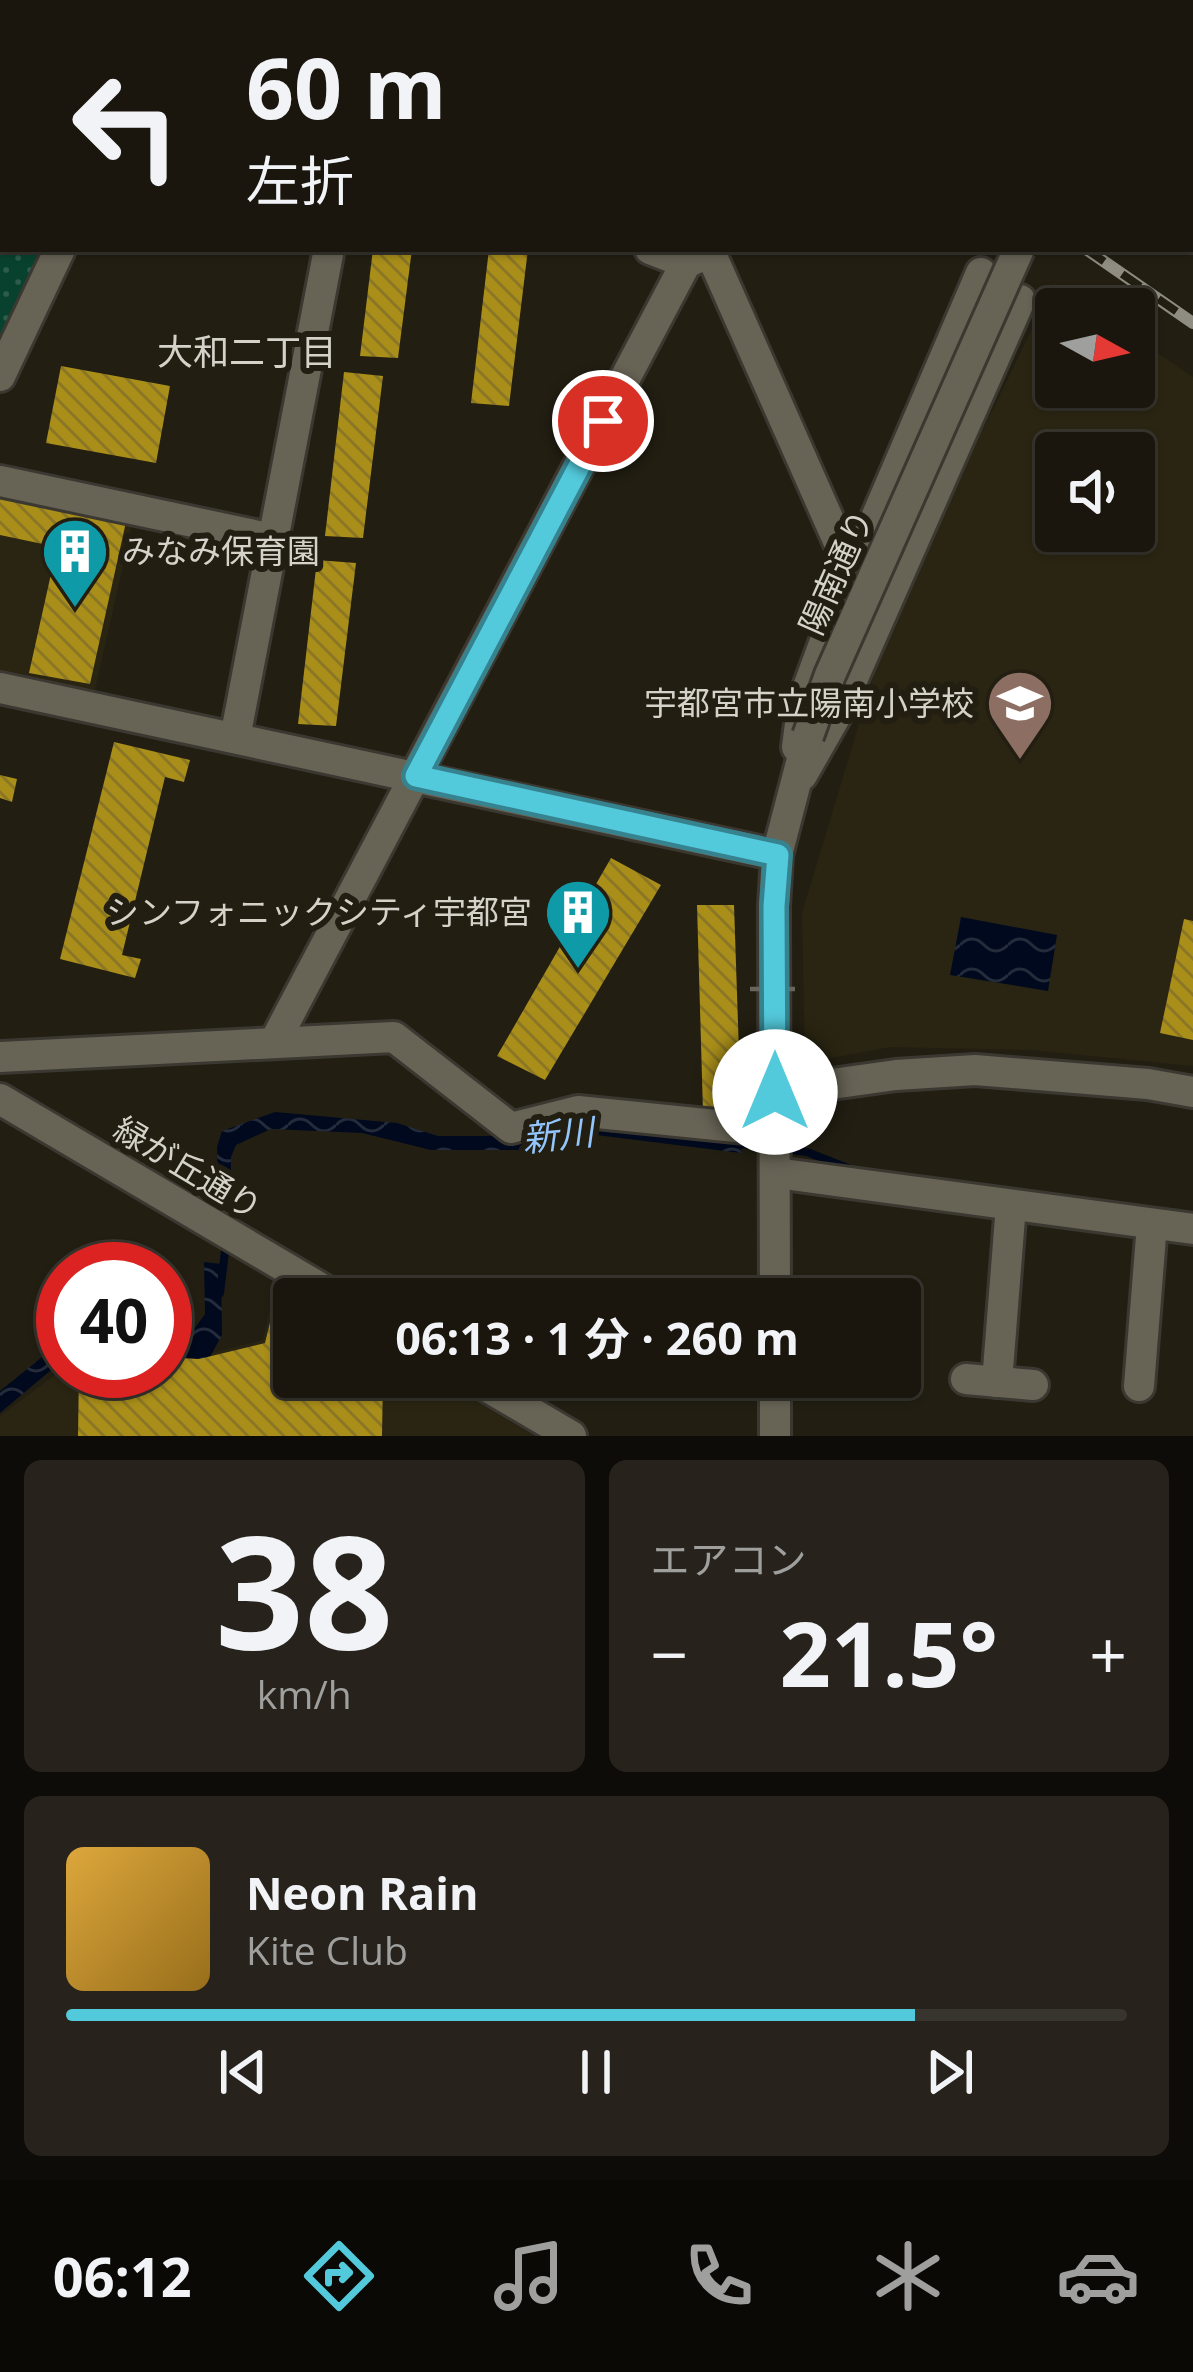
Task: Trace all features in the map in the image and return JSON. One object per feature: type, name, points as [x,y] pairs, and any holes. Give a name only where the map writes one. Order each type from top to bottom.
[{"type":"street","points":[[0,376],[59,252]]},
{"type":"street","points":[[235,738],[328,252]]},
{"type":"street","name":"陽南通り","points":[[776,1278],[774,906],[790,796],[830,675],[1018,252]]},
{"type":"street","points":[[702,255],[854,567]]},
{"type":"street","points":[[275,1041],[702,255]]},
{"type":"street","points":[[790,796],[803,701],[854,567],[982,273]]},
{"type":"street","points":[[790,796],[838,712],[1020,300]]},
{"type":"street","points":[[0,481],[272,539]]},
{"type":"street","points":[[0,688],[778,855]]},
{"type":"street","points":[[0,1058],[394,1037],[511,1128],[578,1112],[775,1131]]},
{"type":"street","points":[[775,1092],[896,1075],[975,1070],[1193,1092]]},
{"type":"street","name":"緑が丘通り","points":[[0,1100],[303,1278]]},
{"type":"street","points":[[776,1173],[1193,1229]]},
{"type":"street","points":[[1011,1205],[981,1380],[1033,1385]]},
{"type":"street","points":[[1139,1386],[1152,1224]]},
{"type":"street","points":[[507,1398],[571,1436]]},
{"type":"street","points":[[775,1398],[775,1436]]},
{"type":"path","points":[[749,989],[795,989]]},
{"type":"shaded area","name":"宇都宮市立陽南小学校","points":[[1035,323],[1035,408],[1155,408],[1155,351],[1193,377],[1193,1066],[1031,1050],[890,1047],[805,1063],[802,913],[893,611]]},
{"type":"shaded area","name":"みなみ保育園","points":[[0,490],[134,517],[94,694],[0,676]]},
{"type":"shaded area","points":[[273,1294],[273,1398],[470,1398],[535,1436],[0,1436],[0,1416],[36,1389],[36,1398],[192,1398],[192,1360],[263,1340]]},
{"type":"green space","points":[[0,252],[46,252],[0,348]]},
{"type":"water","points":[[961,917],[1057,935],[1048,991],[950,975]]},
{"type":"water","points":[[275,1112],[397,1123],[438,1136],[495,1136],[499,1142],[516,1143],[584,1125],[742,1145],[741,1153],[580,1133],[518,1150],[431,1150],[362,1133],[271,1129],[236,1145],[231,1157],[231,1201],[218,1199],[217,1147],[222,1131]]},
{"type":"water","points":[[204,1262],[221,1264],[222,1335],[210,1357],[192,1362],[192,1332],[205,1314]]},
{"type":"water","points":[[36,1362],[36,1383],[0,1413],[0,1391]]},
{"type":"building","points":[[373,252],[412,252],[398,358],[360,356]]},
{"type":"building","points":[[489,252],[528,252],[509,406],[471,403]]},
{"type":"building","points":[[61,366],[170,386],[156,463],[46,443]]},
{"type":"building","points":[[344,372],[383,376],[363,538],[325,536]]},
{"type":"building","name":"みなみ保育園","points":[[0,494],[126,522],[90,684],[29,673],[57,547],[0,535]]},
{"type":"building","points":[[317,560],[356,563],[336,726],[298,724]]},
{"type":"building","points":[[114,742],[190,760],[184,782],[165,777],[122,955],[141,959],[135,978],[60,959]]},
{"type":"building","points":[[0,775],[17,779],[12,802],[0,798]]},
{"type":"building","name":"シンフォニックシティ宇都宮","points":[[611,858],[661,885],[545,1080],[497,1056]]},
{"type":"building","points":[[697,905],[734,905],[741,1111],[703,1112]]},
{"type":"building","points":[[1184,919],[1193,921],[1193,1040],[1160,1033]]},
{"type":"building","points":[[273,1310],[273,1398],[383,1398],[382,1436],[78,1436],[79,1398],[192,1398],[192,1359],[265,1343]]},
{"type":"waterway","name":"新川","points":[[680,1137],[767,1147]]},
{"type":"waterway","name":"新川","points":[[781,1149],[807,1152],[853,1170]]},
{"type":"waterway","name":"新川","points":[[220,1293],[226,1243]]},
{"type":"railway","points":[[1090,252],[1193,323]]},
{"type":"place","name":"みなみ保育園","points":[[75,610]]},
{"type":"place","name":"宇都宮市立陽南小学校","points":[[1020,762]]},
{"type":"place","name":"シンフォニックシティ宇都宮","points":[[578,971]]},
{"type":"district","name":"大和二丁目","points":[[247,352]]},
{"type":"route","points":[[603,421],[416,776],[778,855],[775,1092]]}]
